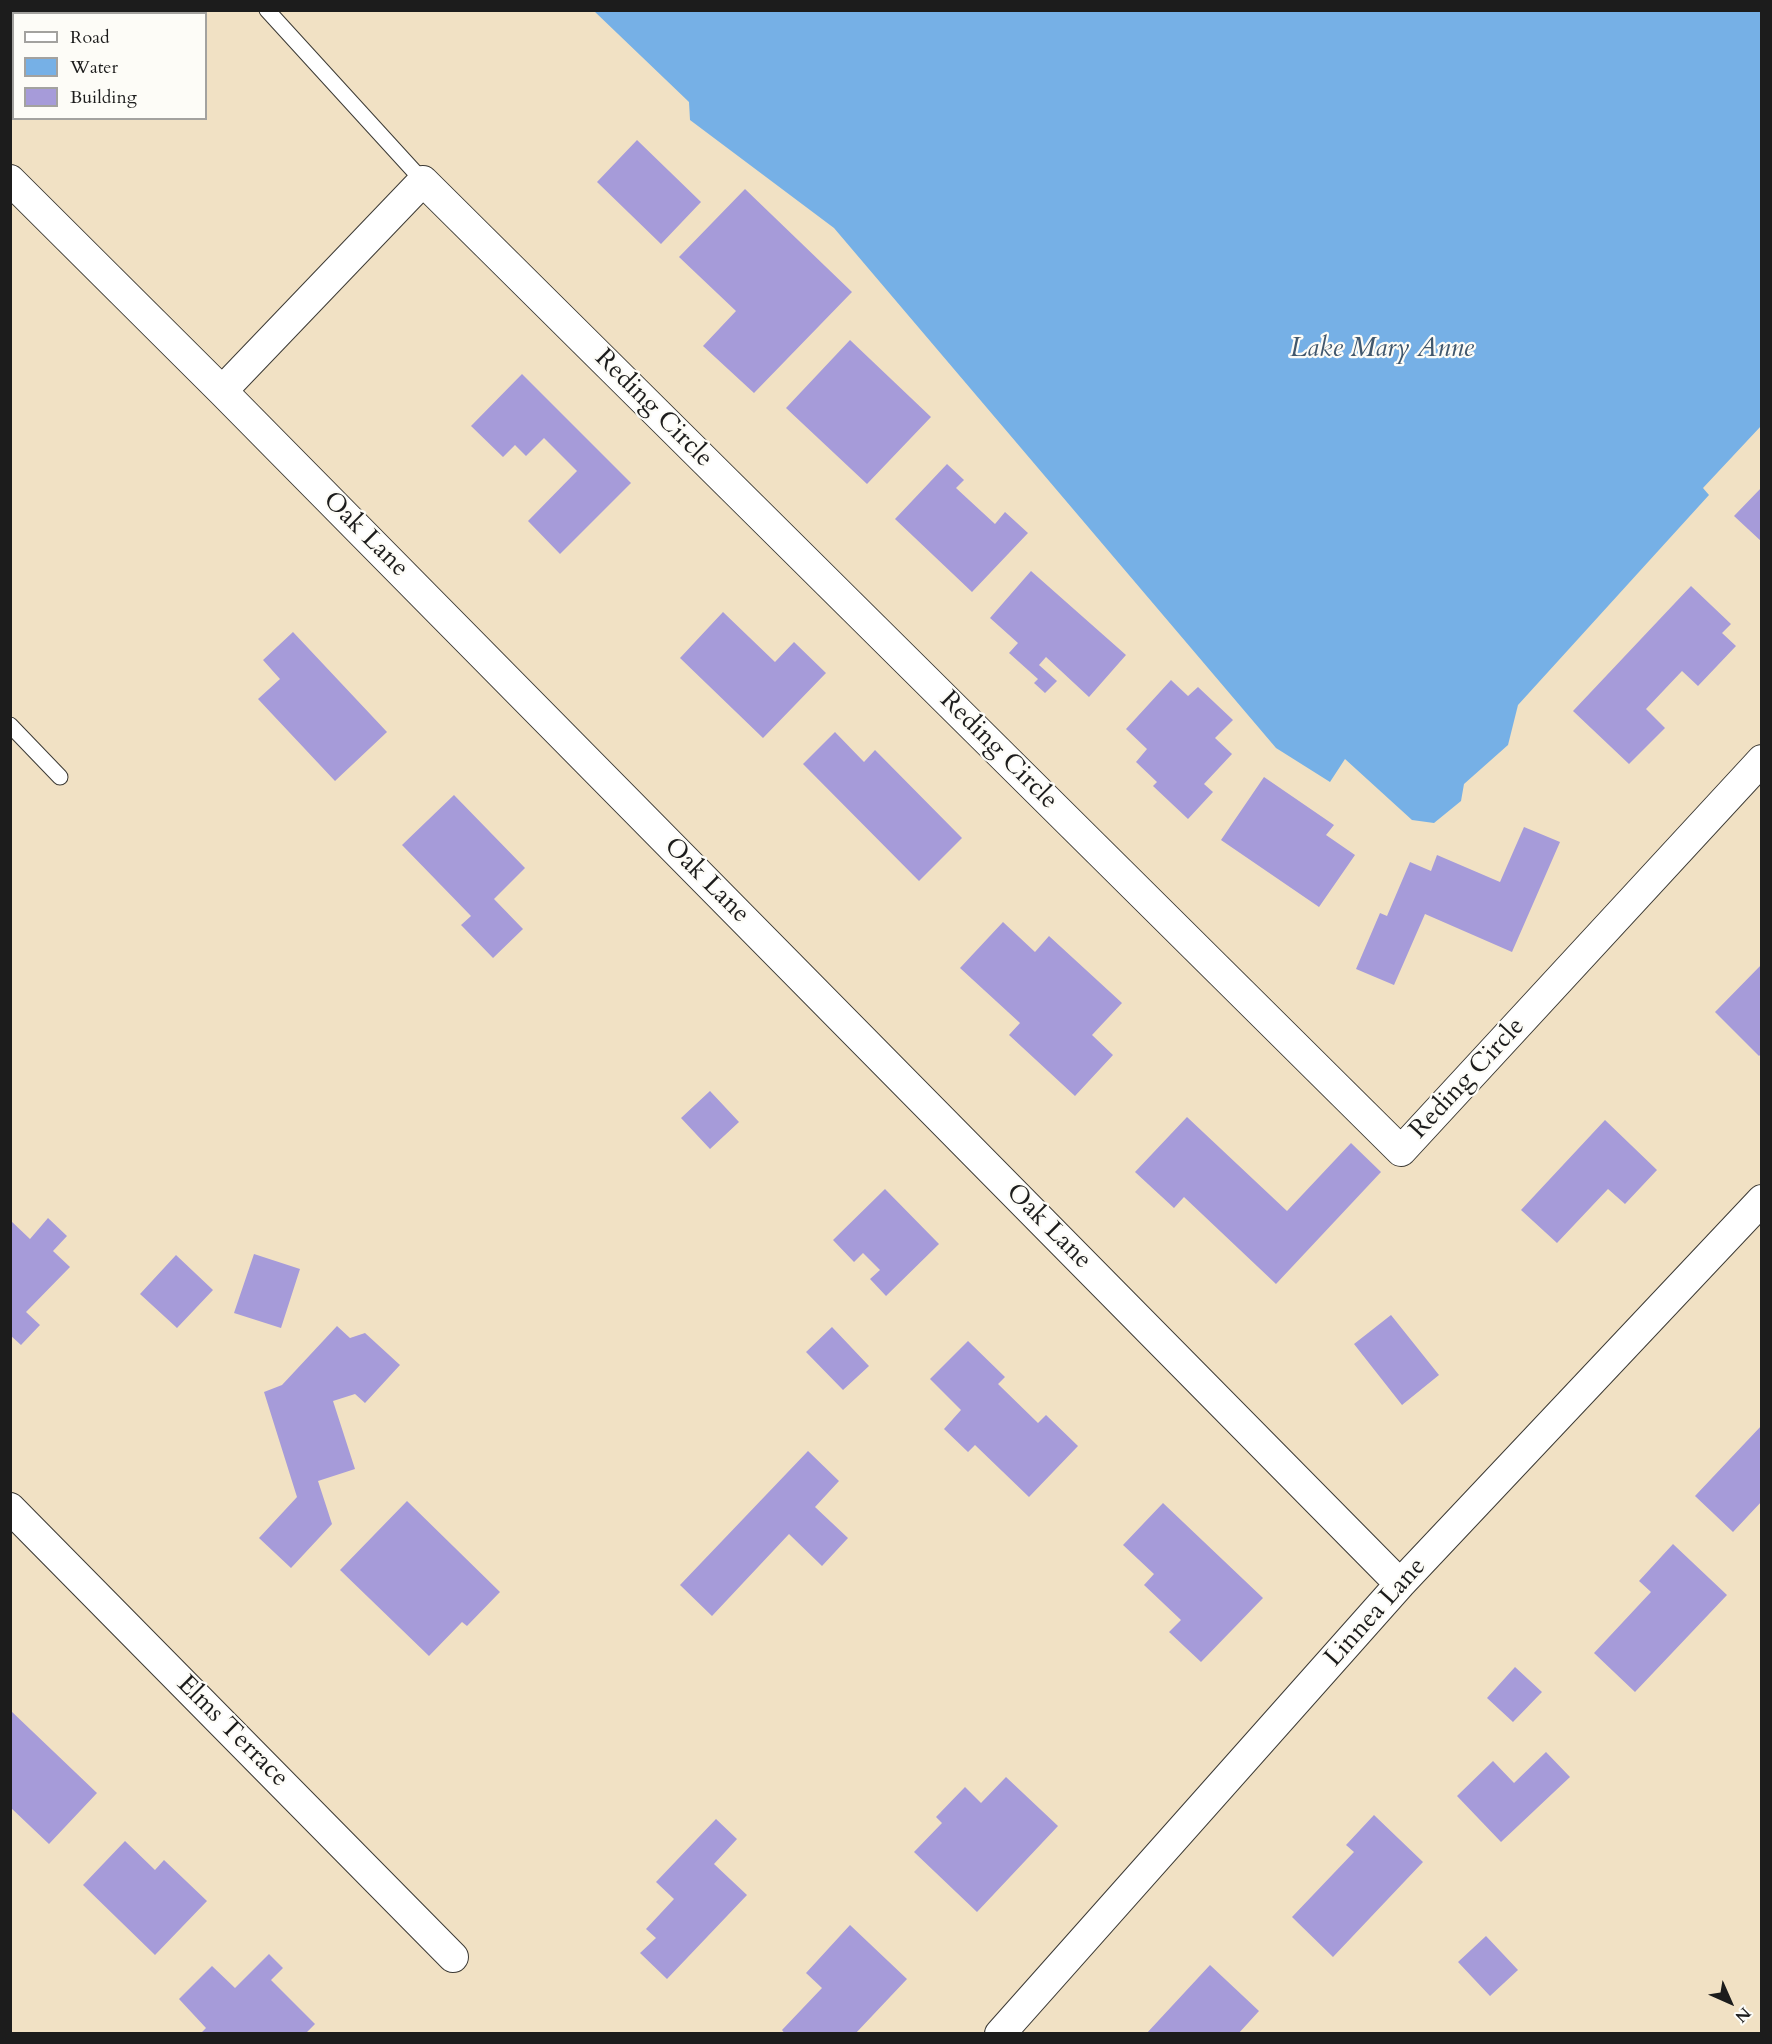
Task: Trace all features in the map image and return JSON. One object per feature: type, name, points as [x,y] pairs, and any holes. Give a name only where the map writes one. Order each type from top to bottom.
[{"type":"street","name":"Oak Lane","points":[[10,180],[222,391],[1401,1584]]},
{"type":"street","points":[[222,391],[423,181]]},
{"type":"street","name":"Reding Circle","points":[[423,181],[1401,1151],[1761,759]]},
{"type":"street","name":"Linnea Lane","points":[[1000,2034],[1401,1584],[1761,1200]]},
{"type":"street","name":"Elms Terrace","points":[[10,1508],[453,1957]]},
{"type":"lane","points":[[267,10],[423,181]]},
{"type":"lane","points":[[10,725],[60,777]]},
{"type":"water","name":"Lake Mary Anne","points":[[594,11],[1761,11],[1761,426],[1703,488],[1709,495],[1518,705],[1508,745],[1464,784],[1461,801],[1434,823],[1412,820],[1345,759],[1330,782],[1276,748],[834,228],[690,120],[689,102]]},
{"type":"building","points":[[637,140],[701,202],[661,244],[597,182]]},
{"type":"building","points":[[745,189],[852,292],[754,393],[703,346],[736,311],[679,257]]},
{"type":"building","points":[[850,340],[931,417],[867,484],[786,408]]},
{"type":"building","points":[[522,374],[631,483],[560,554],[528,521],[577,471],[544,438],[526,456],[515,445],[503,457],[471,426]]},
{"type":"building","points":[[947,464],[964,480],[956,488],[995,524],[1005,512],[1028,533],[972,592],[895,519]]},
{"type":"building","points":[[1762,487],[1762,542],[1734,516]]},
{"type":"building","points":[[1031,571],[1126,655],[1089,697],[1046,657],[1039,665],[1057,681],[1045,693],[1034,683],[1038,679],[1009,653],[1018,643],[990,618]]},
{"type":"building","points":[[1691,586],[1731,624],[1722,633],[1736,646],[1698,686],[1682,671],[1646,709],[1665,728],[1629,764],[1573,711]]},
{"type":"building","points":[[723,612],[775,662],[794,642],[826,673],[763,738],[680,658]]},
{"type":"building","points":[[293,632],[387,732],[335,781],[258,699],[280,679],[263,660]]},
{"type":"building","points":[[1171,680],[1188,696],[1198,687],[1233,720],[1215,738],[1232,754],[1204,784],[1213,792],[1188,819],[1153,786],[1157,782],[1136,762],[1147,749],[1126,729]]},
{"type":"building","points":[[835,732],[864,762],[875,750],[962,838],[919,881],[803,764]]},
{"type":"building","points":[[1264,777],[1334,825],[1326,835],[1355,855],[1319,907],[1221,840]]},
{"type":"building","points":[[454,795],[525,868],[494,899],[523,929],[493,958],[461,925],[471,916],[402,845]]},
{"type":"building","points":[[1524,827],[1560,842],[1512,952],[1425,914],[1394,985],[1356,969],[1380,913],[1387,916],[1410,862],[1431,871],[1437,855],[1500,882]]},
{"type":"building","points":[[1003,922],[1035,952],[1049,936],[1122,1003],[1092,1035],[1113,1055],[1075,1096],[1009,1035],[1020,1023],[960,968]]},
{"type":"building","points":[[1762,964],[1762,1053],[1759,1056],[1715,1012]]},
{"type":"building","points":[[710,1091],[739,1122],[710,1149],[681,1118]]},
{"type":"building","points":[[1187,1117],[1287,1211],[1351,1143],[1381,1172],[1276,1284],[1184,1197],[1174,1208],[1135,1172]]},
{"type":"building","points":[[1605,1120],[1657,1170],[1625,1204],[1608,1189],[1557,1243],[1521,1210]]},
{"type":"building","points":[[885,1189],[939,1244],[886,1296],[870,1279],[880,1270],[863,1253],[854,1262],[833,1240]]},
{"type":"building","points":[[48,1218],[67,1236],[53,1251],[70,1267],[26,1312],[40,1325],[21,1345],[10,1335],[10,1220],[30,1239]]},
{"type":"building","points":[[254,1254],[300,1269],[281,1328],[234,1313]]},
{"type":"building","points":[[176,1255],[213,1290],[177,1328],[140,1294]]},
{"type":"building","points":[[1391,1315],[1439,1375],[1402,1405],[1354,1344]]},
{"type":"building","points":[[337,1326],[350,1338],[365,1333],[400,1365],[365,1403],[355,1394],[333,1401],[355,1469],[318,1481],[332,1524],[291,1568],[259,1538],[297,1497],[264,1392],[282,1385]]},
{"type":"building","points":[[832,1327],[869,1366],[843,1390],[806,1352]]},
{"type":"building","points":[[968,1341],[1005,1377],[998,1384],[1038,1423],[1046,1415],[1078,1446],[1029,1497],[975,1445],[968,1452],[944,1429],[961,1410],[930,1379]]},
{"type":"building","points":[[1762,1425],[1762,1501],[1733,1532],[1695,1496]]},
{"type":"building","points":[[808,1451],[839,1481],[815,1507],[848,1538],[822,1566],[789,1534],[712,1616],[680,1585]]},
{"type":"building","points":[[407,1501],[500,1592],[467,1626],[462,1622],[429,1656],[340,1570]]},
{"type":"building","points":[[1163,1503],[1263,1598],[1201,1662],[1169,1632],[1181,1620],[1144,1585],[1154,1574],[1123,1545]]},
{"type":"building","points":[[1673,1544],[1727,1595],[1635,1692],[1594,1653],[1651,1592],[1639,1581]]},
{"type":"building","points":[[1515,1667],[1542,1692],[1513,1722],[1487,1698]]},
{"type":"building","points":[[10,1710],[97,1793],[49,1844],[10,1807]]},
{"type":"building","points":[[1546,1752],[1570,1777],[1501,1842],[1457,1796],[1493,1761],[1514,1783]]},
{"type":"building","points":[[1006,1777],[1058,1826],[977,1912],[914,1852],[942,1823],[936,1817],[965,1787],[981,1803]]},
{"type":"building","points":[[1374,1815],[1423,1862],[1333,1957],[1292,1917],[1354,1852],[1346,1845]]},
{"type":"building","points":[[716,1819],[737,1839],[714,1864],[747,1895],[667,1979],[640,1953],[656,1938],[646,1929],[674,1899],[656,1882]]},
{"type":"building","points":[[125,1841],[155,1870],[164,1860],[207,1901],[155,1955],[83,1885]]},
{"type":"building","points":[[850,1925],[907,1979],[855,2034],[785,2034],[782,2030],[822,1988],[806,1973]]},
{"type":"building","points":[[1486,1936],[1518,1970],[1490,1996],[1458,1962]]},
{"type":"building","points":[[269,1954],[283,1968],[271,1980],[315,2024],[305,2034],[200,2034],[206,2028],[179,1999],[212,1966],[235,1988]]},
{"type":"building","points":[[1210,1965],[1259,2011],[1238,2034],[1146,2034]]}]
